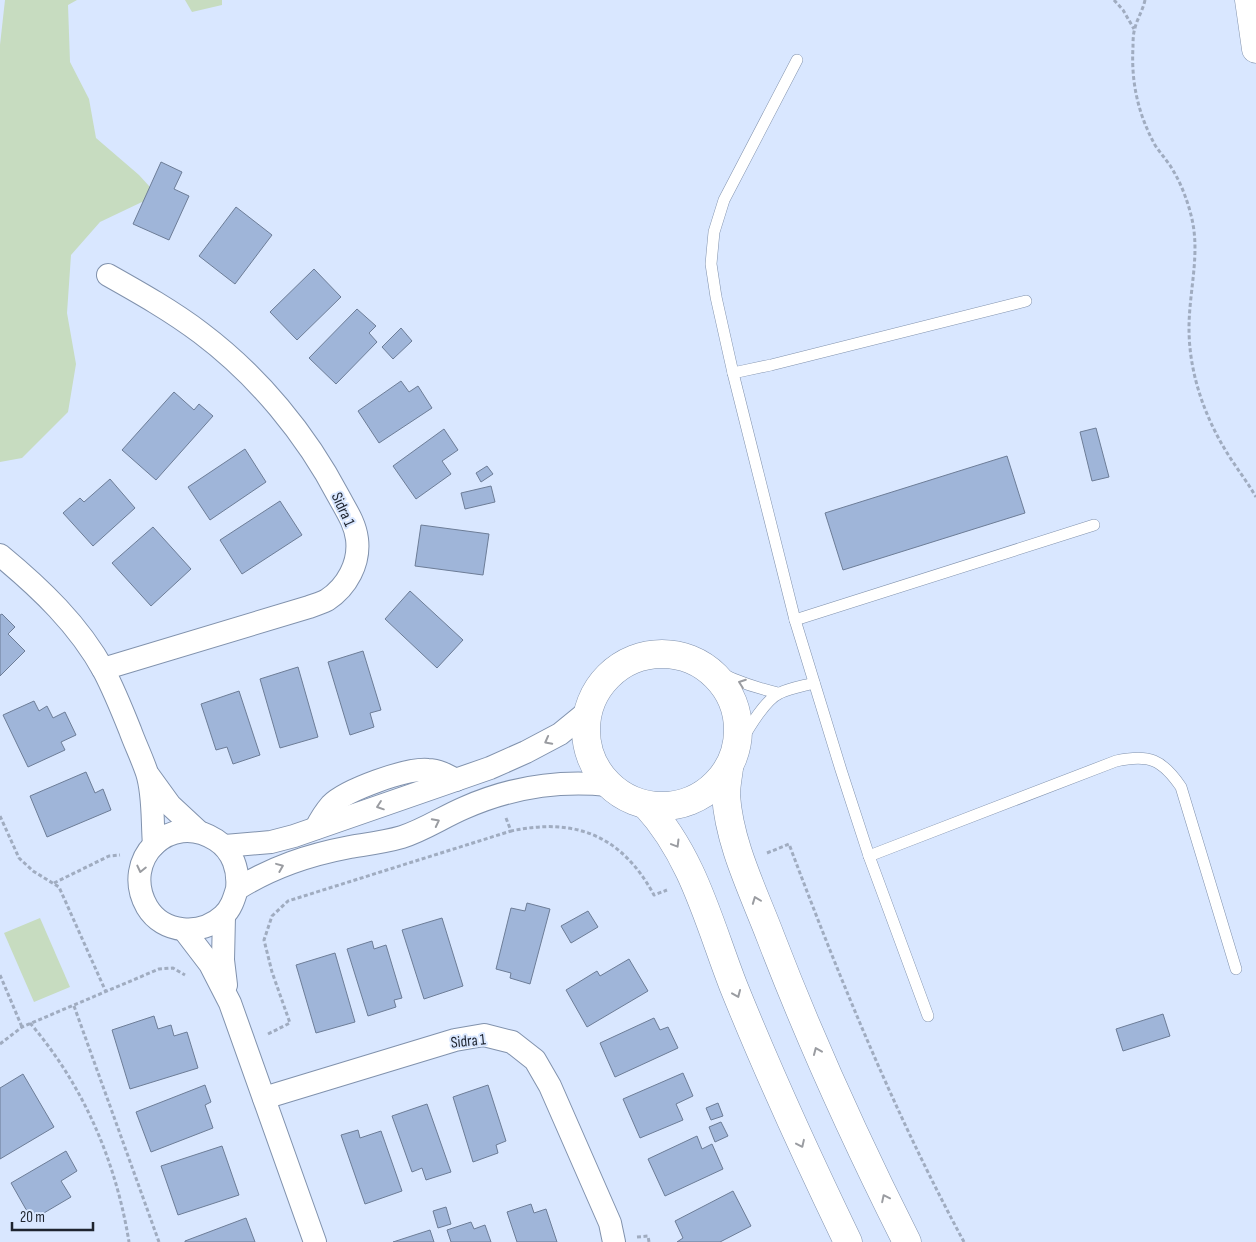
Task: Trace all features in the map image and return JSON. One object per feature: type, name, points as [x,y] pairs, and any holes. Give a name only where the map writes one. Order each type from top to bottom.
[{"type":"street","points":[[1240,0],[1255,44]]},
{"type":"street","points":[[1249,0],[1255,44]]},
{"type":"street","name":"Sidra 1","points":[[103,669],[309,607],[326,600],[340,589],[351,574],[356,557],[357,539],[352,522],[330,479],[303,438],[273,400],[239,365],[202,333],[162,305],[108,275]]},
{"type":"street","points":[[0,555],[46,595],[67,619],[87,644],[103,669],[118,699],[147,774],[152,808],[148,852],[138,878],[141,897],[151,913],[165,925],[184,930],[198,929],[212,924],[224,916],[230,908],[237,889],[239,876],[231,854],[225,846],[198,831],[182,831],[166,835],[148,852]]},
{"type":"street","points":[[733,758],[713,787],[693,800],[670,806],[646,805],[626,798],[608,785],[593,764],[586,738],[587,712],[597,689],[614,670],[636,657],[661,653],[686,656],[708,668],[724,683],[735,703],[739,725],[733,758],[726,794],[730,820],[745,871],[784,972],[827,1073],[872,1172],[907,1242]]},
{"type":"street","points":[[225,846],[271,842],[456,780],[526,752],[560,734],[587,712]]},
{"type":"street","points":[[147,774],[170,805],[198,831]]},
{"type":"street","points":[[237,889],[284,865],[324,853],[401,837],[420,830],[462,809],[499,795],[566,783],[608,785]]},
{"type":"street","points":[[646,805],[676,843],[687,865],[734,986],[799,1140],[848,1242]]},
{"type":"street","points":[[224,916],[223,960],[230,1004]]},
{"type":"street","points":[[184,930],[210,964],[230,1004],[315,1242]]},
{"type":"street","name":"Sidra 1","points":[[264,1098],[455,1040],[484,1035],[512,1042],[535,1060],[550,1086],[610,1223],[614,1242]]},
{"type":"lane","points":[[797,60],[724,200],[714,232],[711,264],[733,374],[795,620],[869,856],[928,1016]]},
{"type":"lane","points":[[733,374],[1026,300]]},
{"type":"lane","points":[[795,620],[1094,525]]},
{"type":"lane","points":[[708,668],[754,688],[778,694]]},
{"type":"lane","points":[[733,758],[748,728],[762,709],[778,694],[814,683]]},
{"type":"lane","points":[[869,856],[1116,761],[1135,757],[1154,760],[1170,771],[1181,787],[1236,969]]},
{"type":"path","points":[[1114,0],[1123,10],[1134,29]]},
{"type":"path","points":[[1145,0],[1134,29],[1132,60],[1134,90],[1143,119],[1156,147],[1176,176],[1192,216],[1195,243],[1195,269],[1189,329],[1192,363],[1200,396],[1213,428],[1256,497]]},
{"type":"path","points":[[0,816],[19,858],[33,871],[54,883],[63,894],[106,992]]},
{"type":"path","points":[[245,1045],[290,1023],[272,972],[264,940],[272,916],[288,901],[510,831]]},
{"type":"path","points":[[54,883],[108,856],[148,852]]},
{"type":"path","points":[[0,1044],[30,1023],[159,969],[173,968],[189,979]]},
{"type":"path","points":[[0,976],[22,1027]]},
{"type":"path","points":[[74,1006],[159,1242]]},
{"type":"path","points":[[30,1023],[49,1045],[67,1071],[87,1107],[103,1145],[116,1184],[129,1242]]},
{"type":"green space","points":[[5,0],[77,0],[68,5],[70,62],[89,99],[96,138],[139,175],[170,209],[170,217],[142,202],[100,222],[71,255],[67,313],[76,364],[68,412],[22,458],[0,462],[0,45]]},
{"type":"green space","points":[[185,0],[222,0],[222,5],[192,12]]},
{"type":"green space","points":[[40,918],[70,987],[34,1002],[4,933]]},
{"type":"building","points":[[161,162],[182,172],[174,189],[189,196],[169,240],[133,224]]},
{"type":"building","points":[[236,207],[272,235],[235,284],[199,256]]},
{"type":"building","points":[[314,269],[341,297],[297,340],[270,312]]},
{"type":"building","points":[[357,309],[376,326],[369,333],[377,342],[336,384],[309,358]]},
{"type":"building","points":[[401,328],[412,341],[393,359],[382,347]]},
{"type":"building","points":[[401,381],[409,392],[418,386],[432,408],[379,443],[358,411]]},
{"type":"building","points":[[174,392],[194,410],[199,404],[213,416],[156,480],[122,450]]},
{"type":"building","points":[[1096,428],[1109,477],[1092,481],[1080,432]]},
{"type":"building","points":[[444,429],[458,450],[442,461],[451,474],[416,499],[393,466]]},
{"type":"building","points":[[245,449],[266,482],[210,520],[188,487]]},
{"type":"building","points":[[1007,456],[1025,513],[843,570],[825,513]]},
{"type":"building","points":[[487,466],[493,474],[481,482],[476,473]]},
{"type":"building","points":[[110,479],[135,508],[93,546],[63,513],[80,498],[84,502]]},
{"type":"building","points":[[491,486],[495,502],[465,509],[461,493]]},
{"type":"building","points":[[280,501],[302,535],[242,574],[220,540]]},
{"type":"building","points":[[421,525],[489,534],[483,575],[415,566]]},
{"type":"building","points":[[153,527],[191,569],[151,606],[112,563]]},
{"type":"building","points":[[410,591],[463,640],[437,668],[385,619]]},
{"type":"building","points":[[2,614],[15,627],[8,634],[25,651],[0,676],[0,615]]},
{"type":"building","points":[[363,651],[381,710],[370,713],[374,727],[350,735],[328,662]]},
{"type":"building","points":[[298,667],[318,737],[280,748],[260,679]]},
{"type":"building","points":[[239,691],[260,755],[233,764],[227,747],[216,750],[201,704]]},
{"type":"building","points":[[34,701],[39,711],[47,706],[53,718],[65,712],[76,735],[61,742],[65,750],[28,767],[3,715]]},
{"type":"building","points":[[86,772],[95,793],[103,789],[111,810],[47,837],[30,796]]},
{"type":"building","points":[[527,903],[550,909],[530,984],[510,978],[511,973],[496,969],[511,908],[525,911]]},
{"type":"building","points":[[588,911],[598,927],[571,943],[561,926]]},
{"type":"building","points":[[442,918],[463,986],[424,999],[402,930]]},
{"type":"building","points":[[372,941],[374,949],[386,945],[402,998],[394,1000],[396,1007],[368,1016],[347,949]]},
{"type":"building","points":[[335,953],[355,1022],[316,1033],[296,965]]},
{"type":"building","points":[[629,959],[648,991],[587,1027],[566,990],[597,971],[600,976]]},
{"type":"building","points":[[1163,1014],[1170,1036],[1123,1051],[1116,1029]]},
{"type":"building","points":[[154,1016],[158,1029],[171,1025],[174,1036],[187,1032],[198,1068],[130,1089],[112,1030]]},
{"type":"building","points":[[654,1018],[660,1030],[668,1027],[678,1048],[615,1077],[600,1043]]},
{"type":"building","points":[[683,1073],[693,1096],[676,1104],[683,1120],[640,1138],[623,1099]]},
{"type":"building","points":[[23,1074],[54,1127],[0,1159],[0,1088]]},
{"type":"building","points":[[205,1085],[211,1102],[205,1105],[213,1128],[151,1152],[136,1112]]},
{"type":"building","points":[[488,1085],[506,1141],[496,1145],[498,1153],[473,1162],[453,1097]]},
{"type":"building","points":[[718,1103],[723,1116],[711,1120],[706,1108]]},
{"type":"building","points":[[427,1104],[451,1172],[426,1180],[422,1168],[412,1172],[392,1116]]},
{"type":"building","points":[[721,1122],[728,1136],[715,1142],[709,1127]]},
{"type":"building","points":[[358,1130],[360,1138],[381,1131],[402,1191],[365,1204],[341,1135]]},
{"type":"building","points":[[697,1136],[702,1149],[712,1144],[723,1169],[665,1196],[648,1159]]},
{"type":"building","points":[[222,1146],[239,1195],[178,1215],[161,1166]]},
{"type":"building","points":[[66,1151],[77,1171],[61,1181],[71,1197],[32,1220],[11,1183]]},
{"type":"building","points":[[733,1191],[751,1226],[720,1242],[677,1242],[683,1238],[675,1221]]},
{"type":"building","points":[[531,1204],[534,1213],[546,1209],[557,1242],[517,1242],[507,1212]]},
{"type":"building","points":[[446,1207],[451,1224],[438,1228],[433,1211]]},
{"type":"building","points":[[246,1218],[255,1242],[185,1242],[185,1241]]},
{"type":"building","points":[[471,1222],[474,1229],[485,1225],[491,1242],[451,1242],[447,1230]]},
{"type":"building","points":[[430,1230],[434,1242],[393,1242]]}]
